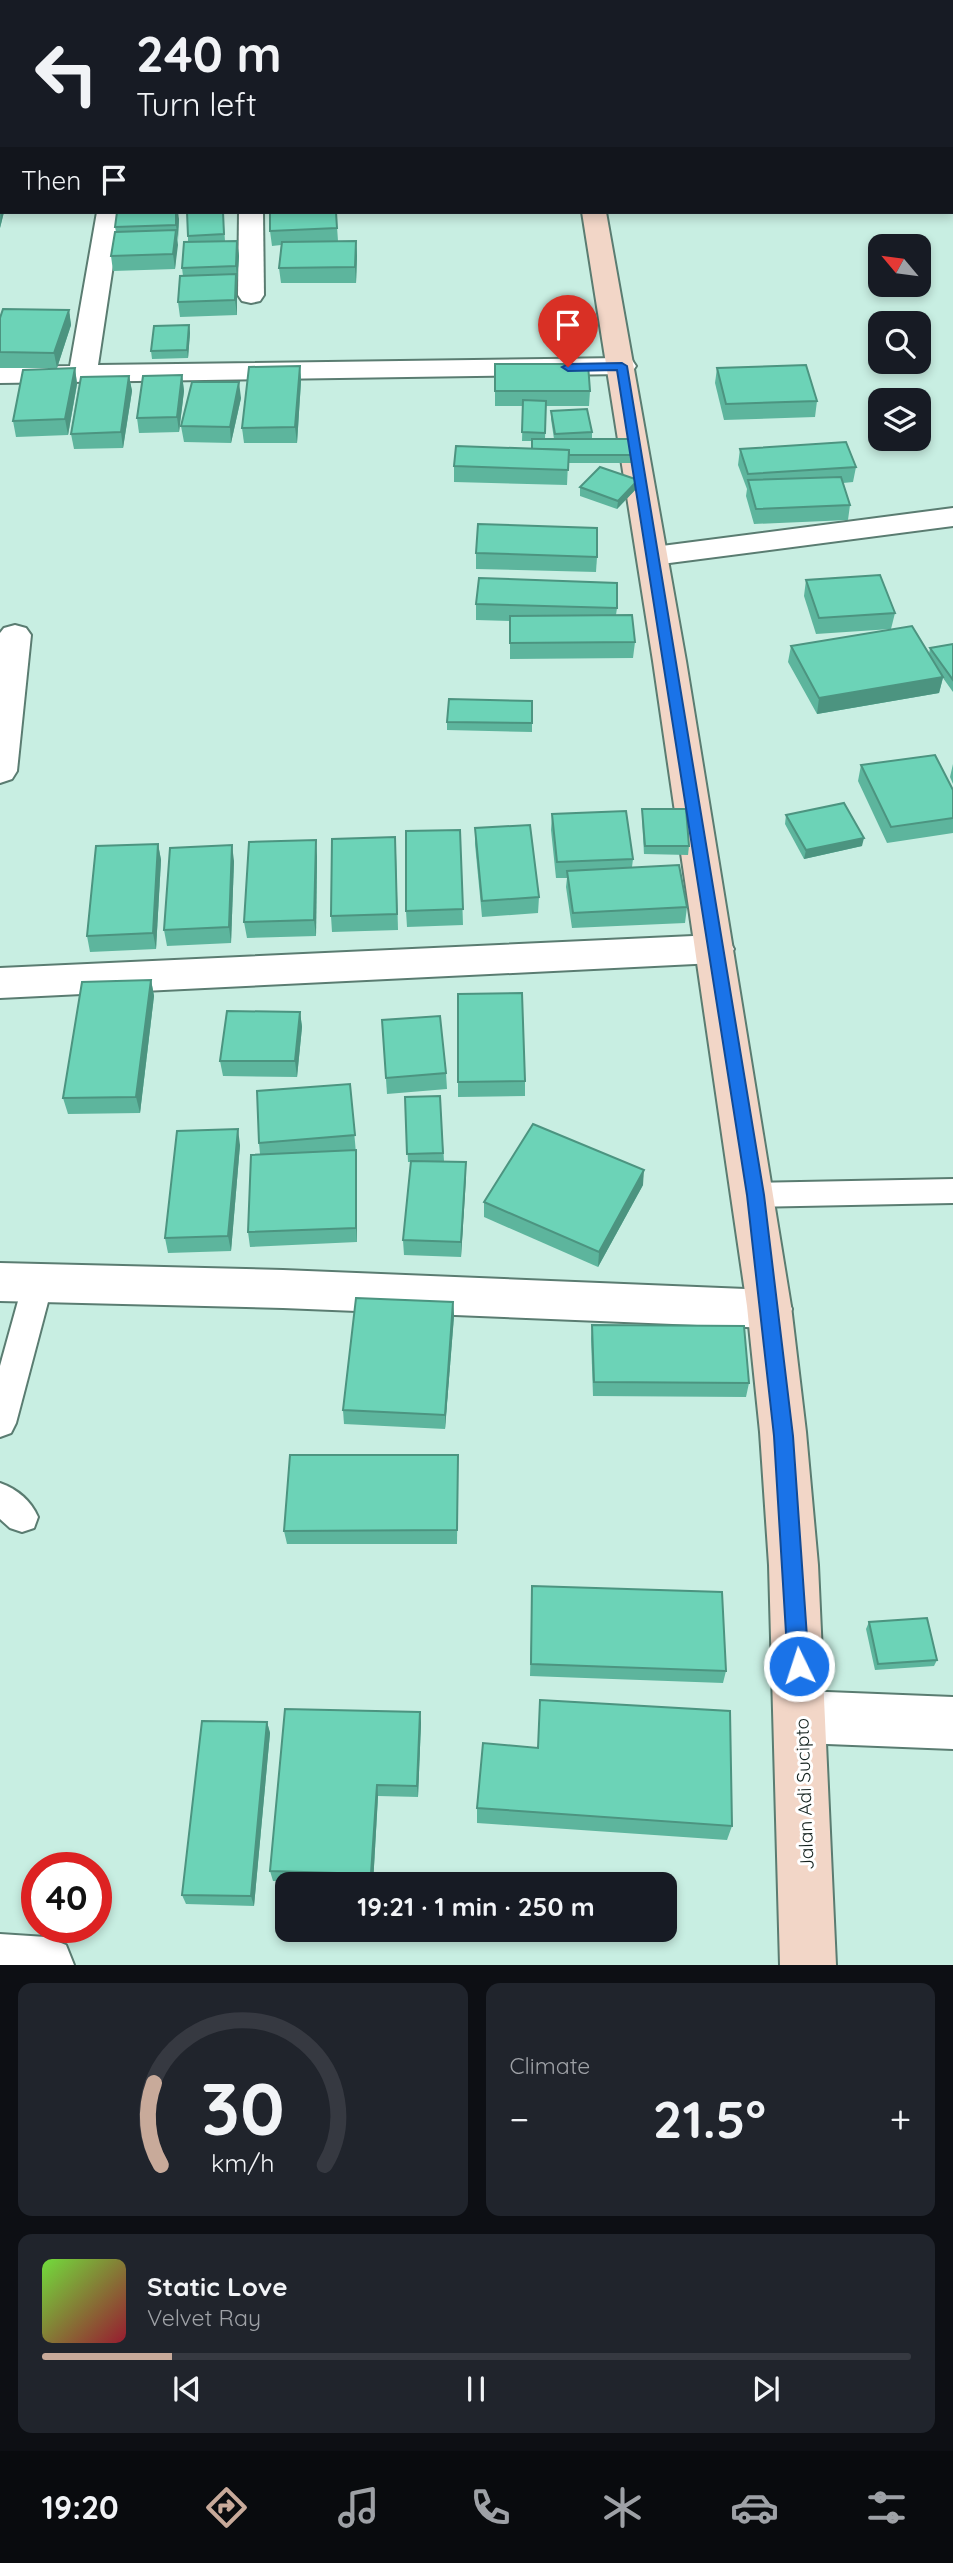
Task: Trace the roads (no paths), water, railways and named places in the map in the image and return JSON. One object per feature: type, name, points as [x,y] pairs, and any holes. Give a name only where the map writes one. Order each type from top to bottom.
[{"type":"street","points":[[83,373],[109,214]]},
{"type":"street","points":[[251,214],[251,295]]},
{"type":"street","name":"Jalan Adi Sucipto","points":[[594,214],[654,556],[755,1195],[770,1308],[784,1436],[802,1717],[808,1965]]},
{"type":"street","points":[[0,375],[622,366]]},
{"type":"street","points":[[654,556],[953,517]]},
{"type":"street","points":[[0,771],[15,635]]},
{"type":"street","points":[[0,983],[715,949]]},
{"type":"street","points":[[19,1283],[284,1289],[770,1308]]},
{"type":"street","points":[[802,1717],[953,1723]]},
{"type":"street","points":[[0,1962],[46,1965]]},
{"type":"lane","points":[[755,1195],[953,1191]]},
{"type":"lane","points":[[0,1423],[19,1283]]}]
